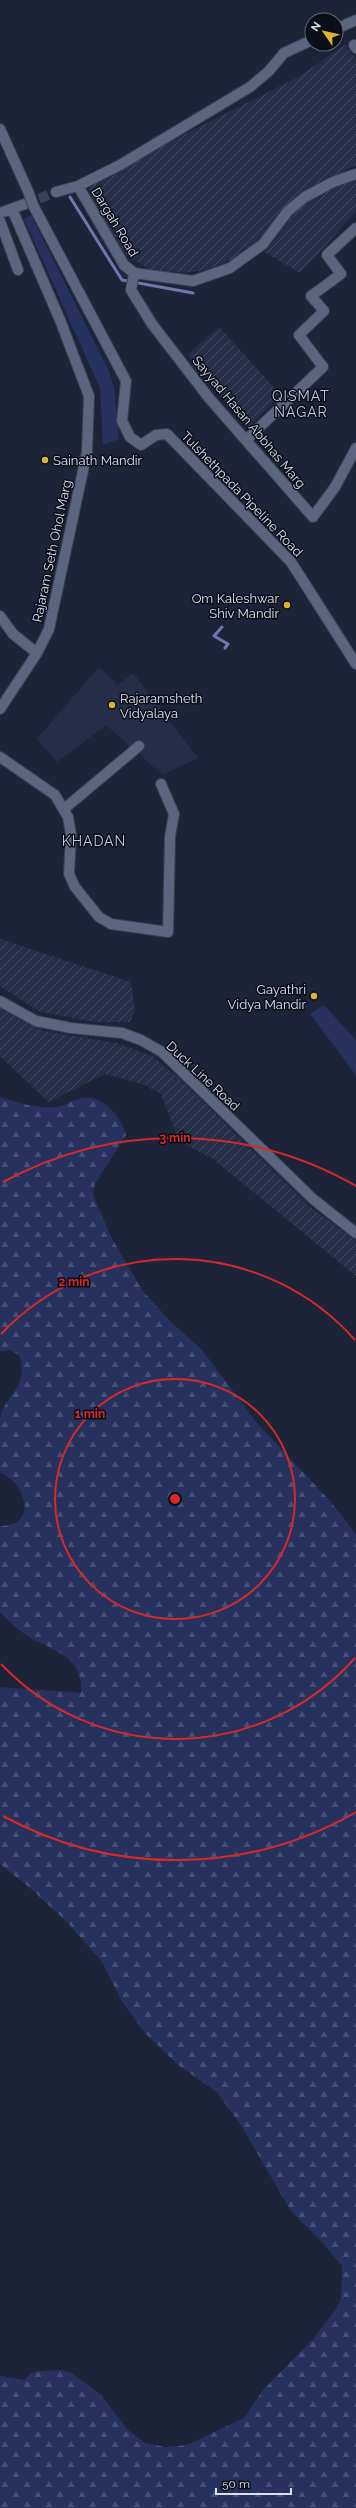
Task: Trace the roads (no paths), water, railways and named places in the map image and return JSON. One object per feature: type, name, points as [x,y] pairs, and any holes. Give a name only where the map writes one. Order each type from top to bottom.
[{"type":"street","points":[[344,25],[356,20]]},
{"type":"street","points":[[56,192],[78,186],[120,165],[250,87],[269,71],[284,53],[304,44]]},
{"type":"street","name":"Tulshethpada Pipeline Road","points":[[0,129],[2,140],[28,191],[29,206],[126,381],[122,421],[130,437],[141,445],[156,435],[167,434],[291,562],[356,664]]},
{"type":"street","name":"Dargah Road","points":[[78,186],[124,266],[133,275],[194,281],[230,268],[263,244],[288,211],[305,197],[333,182],[356,174]]},
{"type":"street","points":[[0,213],[29,206]]},
{"type":"street","name":"Rajaram Seth Ohol Marg","points":[[0,709],[37,653],[49,629],[57,601],[68,535],[87,452],[89,396],[20,225],[12,209]]},
{"type":"street","points":[[0,221],[5,231],[18,270]]},
{"type":"street","points":[[5,231],[20,225]]},
{"type":"street","points":[[246,440],[323,367],[300,335],[324,311],[312,296],[341,274],[327,255],[356,228]]},
{"type":"street","name":"Sayyad Hasan Abbhas Marg","points":[[133,275],[131,290],[152,324],[209,398],[313,517],[335,487],[356,448]]},
{"type":"street","points":[[0,616],[13,634],[37,653]]},
{"type":"street","points":[[64,810],[139,746]]},
{"type":"street","points":[[0,757],[26,773],[55,795],[68,817],[71,835],[69,874],[75,886],[99,917],[111,924],[168,932],[170,837],[174,814],[161,784]]},
{"type":"street","name":"Duck Line Road","points":[[0,1001],[36,1021],[71,1028],[122,1033],[141,1040],[162,1052],[313,1199],[356,1233]]},
{"type":"waterway","points":[[70,197],[122,280],[193,293]]},
{"type":"waterway","points":[[222,627],[214,636],[228,644],[225,648]]},
{"type":"tunnel","points":[[25,204],[56,192]]},
{"type":"place","name":"Sainath Mandir","points":[[45,460]]},
{"type":"place","name":"Om Kaleshwar Shiv Mandir","points":[[287,605]]},
{"type":"place","name":"Rajaramsheth Vidyalaya","points":[[112,705]]},
{"type":"place","name":"Gayathri Vidya Mandir","points":[[314,996]]},
{"type":"district","name":"QISMAT NAGAR","points":[[301,404]]},
{"type":"district","name":"KHADAN","points":[[94,841]]}]
